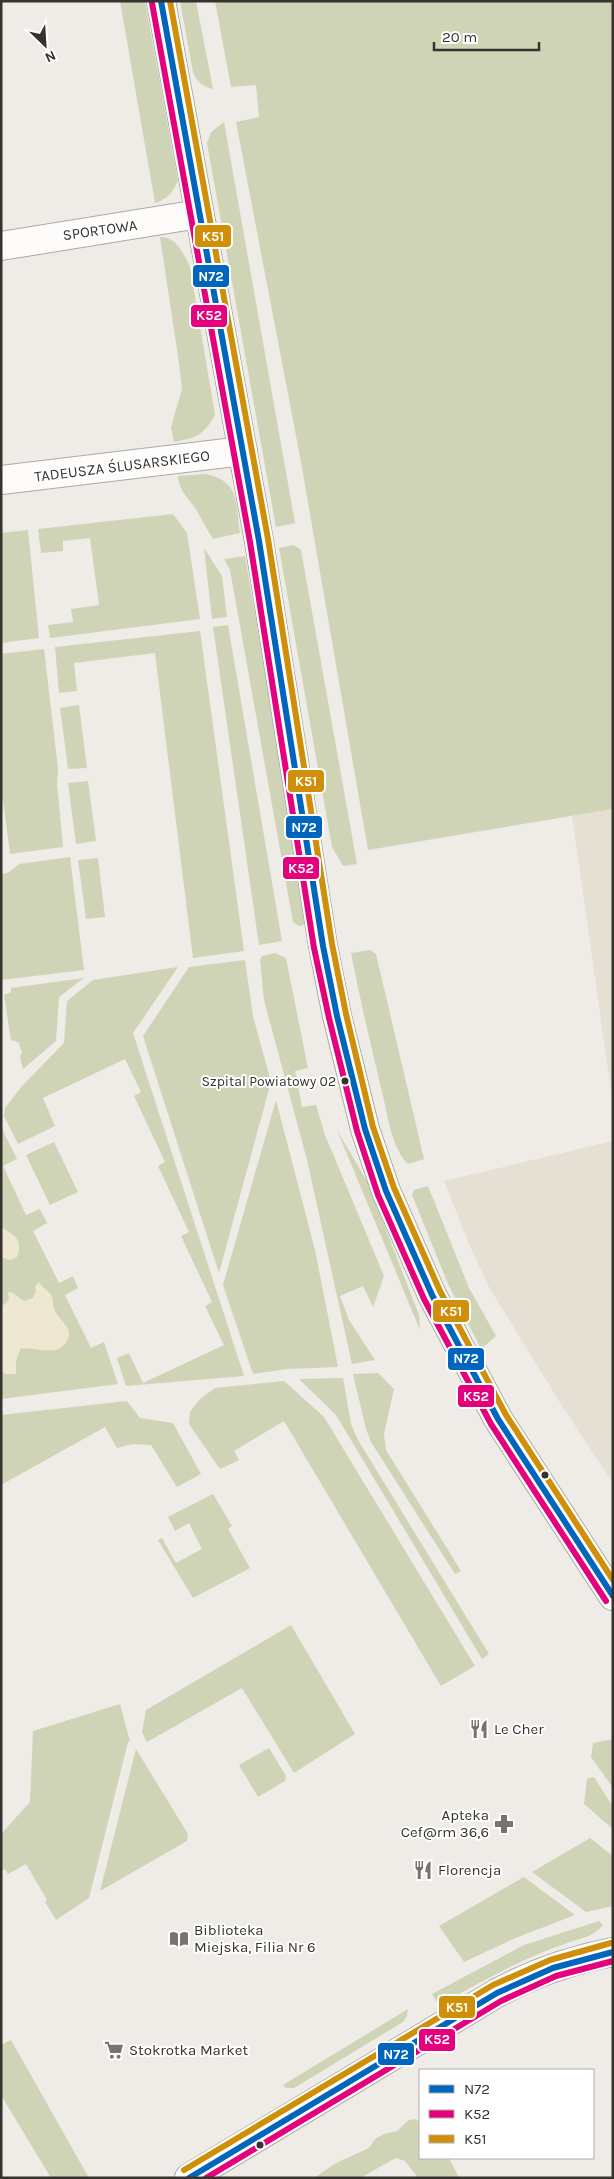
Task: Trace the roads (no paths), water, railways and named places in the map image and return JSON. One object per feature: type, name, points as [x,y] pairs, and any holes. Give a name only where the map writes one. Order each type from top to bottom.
[{"type":"main road","points":[[161,1],[243,451],[323,946],[337,1016],[365,1128],[386,1191],[441,1313],[498,1419],[542,1490],[613,1596]]},
{"type":"main road","name":"SPORTOWA","points":[[1,246],[199,214]]},
{"type":"main road","name":"TADEUSZA ŚLUSARSKIEGO","points":[[1,480],[243,451]]},
{"type":"main road","points":[[189,2178],[496,1993],[549,1969],[582,1958],[613,1952]]},
{"type":"place","name":"Szpital Powiatowy 02","points":[[345,1081]]},
{"type":"place","name":"Le Cher","points":[[479,1729]]},
{"type":"place","name":"Apteka Cef@rm 36,6","points":[[504,1824]]},
{"type":"place","name":"Florencja","points":[[423,1870]]},
{"type":"place","name":"Biblioteka Miejska, Filia Nr 6","points":[[179,1939]]},
{"type":"place","name":"Stokrotka Market","points":[[114,2050]]}]
